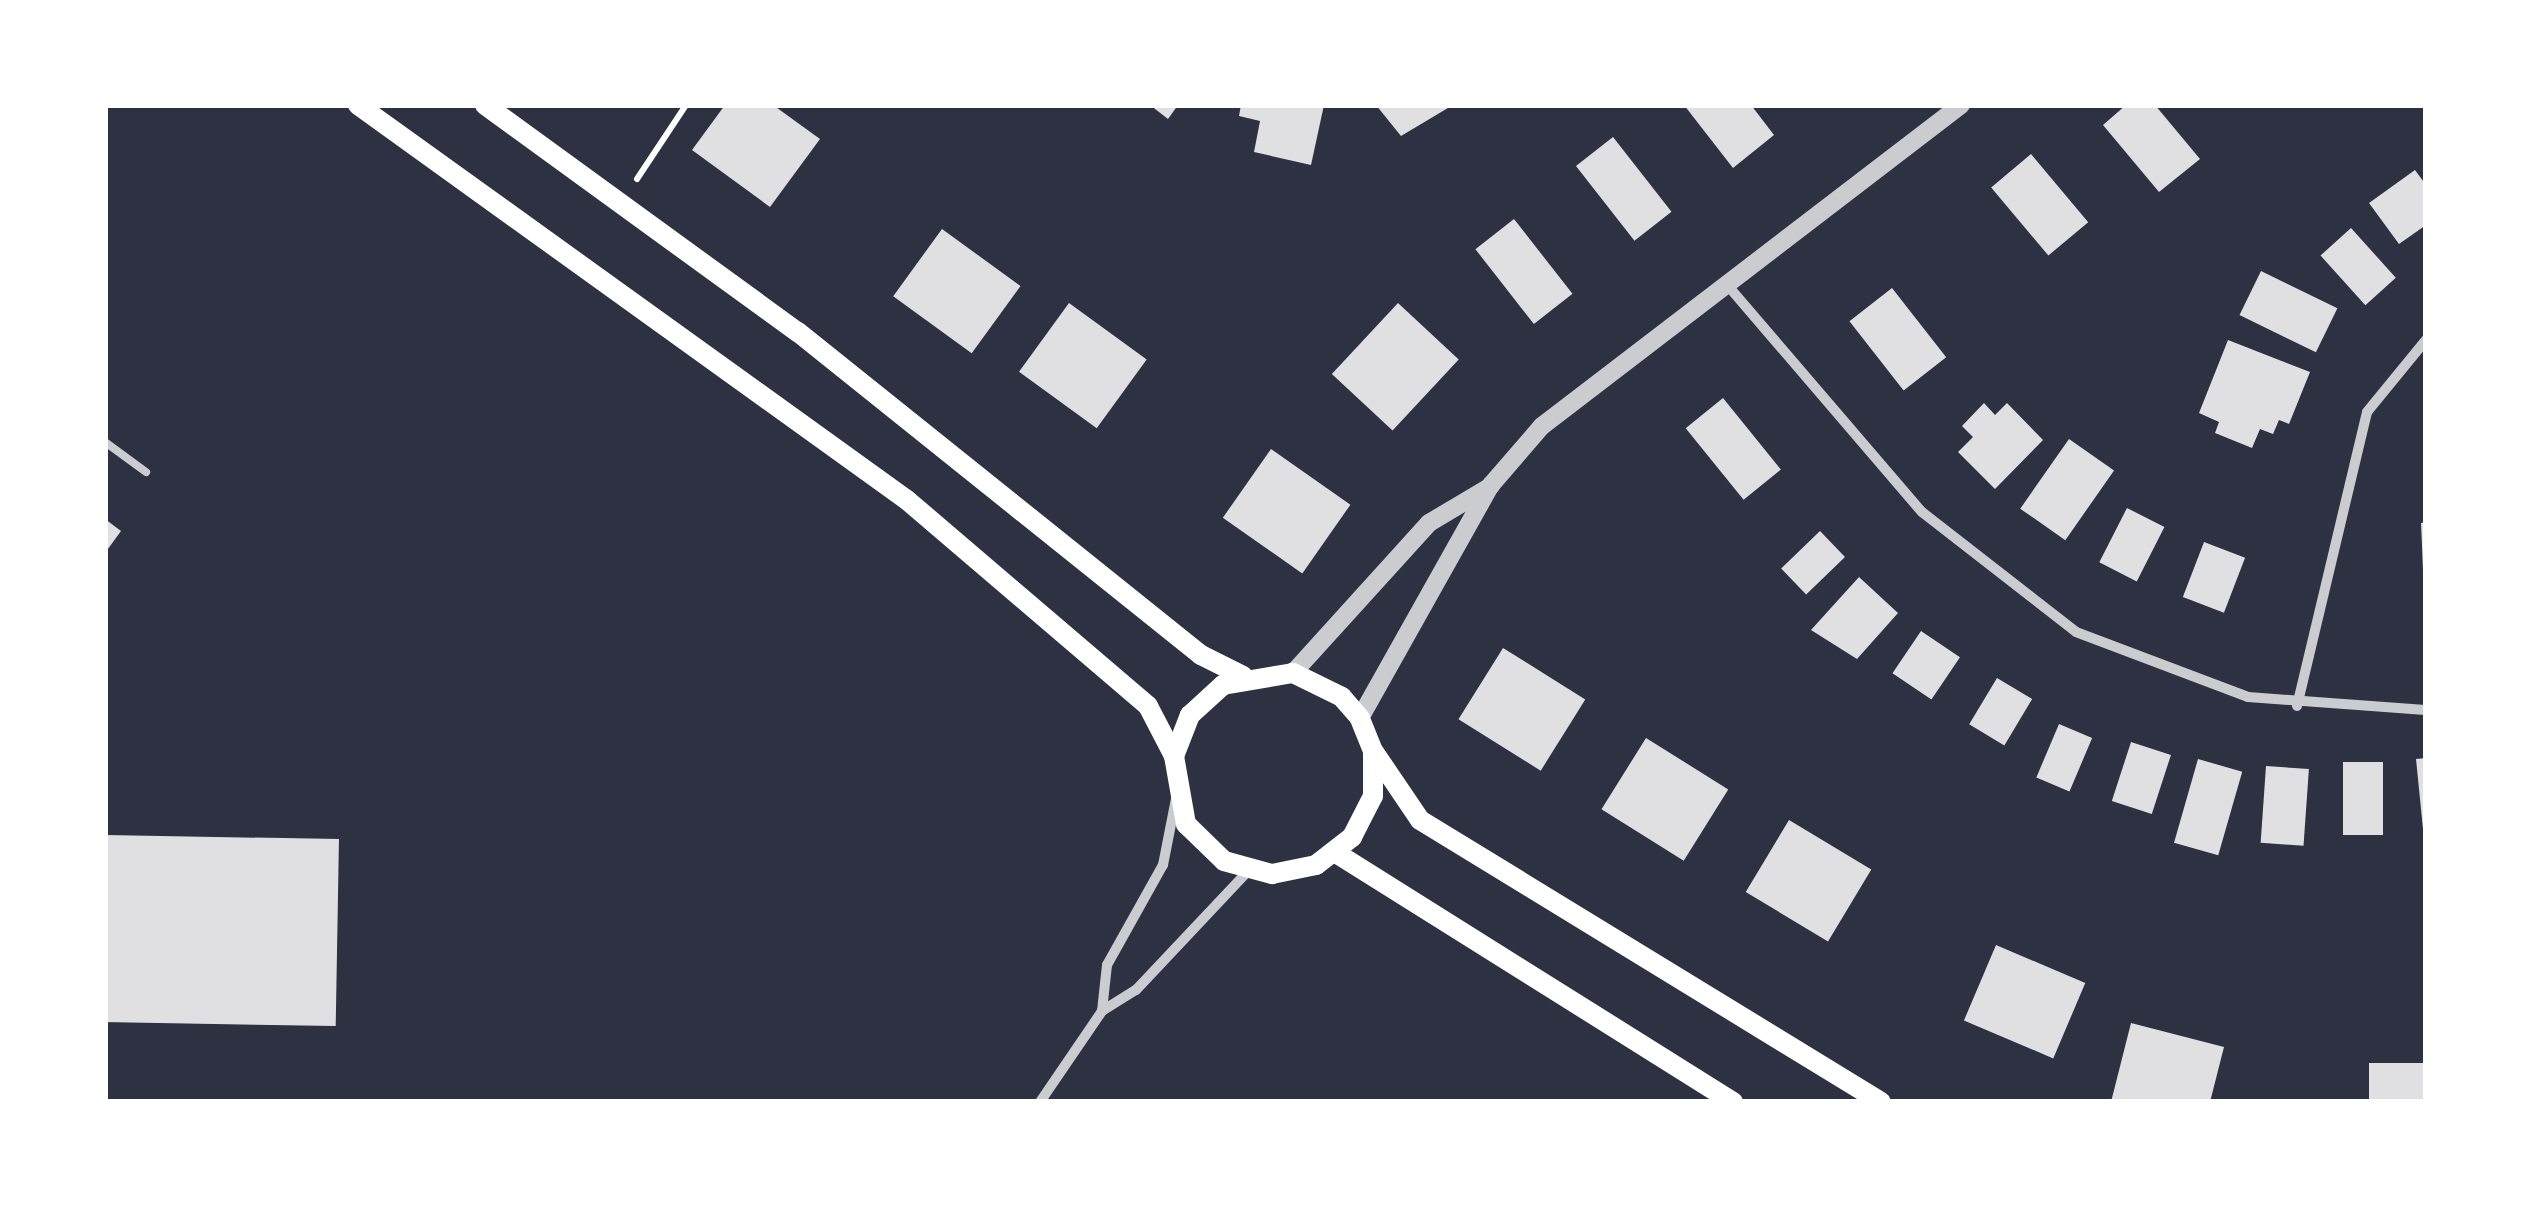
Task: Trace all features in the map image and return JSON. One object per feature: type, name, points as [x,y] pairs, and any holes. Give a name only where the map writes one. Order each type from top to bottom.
[{"type":"main road","points":[[358,105],[907,500],[1148,706],[1174,756]]},
{"type":"main road","points":[[485,105],[988,478],[1201,655],[1243,676],[1293,673],[1342,696],[1360,718],[1373,751],[1420,820],[1881,1102]]},
{"type":"main road","points":[[1243,676],[1190,715],[1174,756],[1176,799],[1203,845],[1250,870],[1295,872],[1336,853],[1365,818],[1373,751]]},
{"type":"main road","points":[[1336,853],[1733,1102]]},
{"type":"street","points":[[1360,718],[1491,485],[1542,426],[1729,287],[1960,105]]},
{"type":"street","points":[[1729,287],[1888,476],[1997,577],[2114,651],[2297,706],[2426,710]]},
{"type":"street","points":[[2297,706],[2367,412],[2426,340]]},
{"type":"street","points":[[1293,673],[1429,523],[1491,485]]},
{"type":"street","points":[[1102,1011],[1106,964],[1163,865],[1176,799]]},
{"type":"street","points":[[1040,1102],[1102,1011],[1136,990],[1250,870]]},
{"type":"lane","points":[[105,442],[146,472]]},
{"type":"path","points":[[620,203],[686,105]]},
{"type":"building","points":[[725,105],[773,105],[820,139],[770,207],[692,150]]},
{"type":"building","points":[[1150,105],[1178,105],[1168,119]]},
{"type":"building","points":[[1241,105],[1324,105],[1311,165],[1254,152],[1260,121],[1239,116]]},
{"type":"building","points":[[1376,105],[1453,105],[1401,136]]},
{"type":"building","points":[[1684,105],[1751,105],[1774,135],[1733,168]]},
{"type":"building","points":[[2126,105],[2155,105],[2200,159],[2159,192],[2103,125]]},
{"type":"building","points":[[1613,137],[1671,212],[1634,241],[1576,166]]},
{"type":"building","points":[[2031,154],[2088,222],[2048,256],[1991,187]]},
{"type":"building","points":[[2415,170],[2426,185],[2426,225],[2399,244],[2369,203]]},
{"type":"building","points":[[1514,219],[1572,294],[1534,324],[1475,249]]},
{"type":"building","points":[[2351,228],[2396,278],[2365,305],[2321,255]]},
{"type":"building","points":[[942,229],[1020,286],[972,353],[893,296]]},
{"type":"building","points":[[2261,271],[2337,308],[2316,352],[2240,315]]},
{"type":"building","points":[[1892,288],[1946,357],[1904,391],[1849,321]]},
{"type":"building","points":[[1069,303],[1147,359],[1097,428],[1019,372]]},
{"type":"building","points":[[1398,303],[1459,360],[1393,431],[1332,374]]},
{"type":"building","points":[[2228,340],[2310,372],[2289,424],[2279,420],[2273,434],[2260,429],[2252,448],[2215,433],[2219,422],[2199,413]]},
{"type":"building","points":[[1723,398],[1781,469],[1744,500],[1686,428]]},
{"type":"building","points":[[1984,403],[1995,415],[2007,403],[2043,440],[1995,489],[1958,452],[1973,437],[1962,426]]},
{"type":"building","points":[[2069,439],[2114,471],[2065,540],[2020,509]]},
{"type":"building","points":[[1271,449],[1350,505],[1302,573],[1223,518]]},
{"type":"building","points":[[2127,508],[2164,527],[2137,581],[2099,562]]},
{"type":"building","points":[[105,519],[121,531],[105,553]]},
{"type":"building","points":[[2426,522],[2426,570],[2423,570],[2421,523]]},
{"type":"building","points":[[1820,531],[1845,557],[1806,594],[1781,569]]},
{"type":"building","points":[[2204,542],[2245,558],[2224,613],[2183,597]]},
{"type":"building","points":[[1859,577],[1898,613],[1857,659],[1811,630]]},
{"type":"building","points":[[1921,631],[1960,657],[1931,700],[1892,673]]},
{"type":"building","points":[[1503,648],[1585,699],[1541,771],[1458,719]]},
{"type":"building","points":[[1997,678],[2032,699],[2004,745],[1969,724]]},
{"type":"building","points":[[2059,724],[2092,738],[2069,791],[2036,777]]},
{"type":"building","points":[[1646,738],[1728,789],[1684,861],[1601,809]]},
{"type":"building","points":[[2131,742],[2171,755],[2152,814],[2112,801]]},
{"type":"building","points":[[2426,758],[2426,829],[2423,829],[2416,759]]},
{"type":"building","points":[[2198,759],[2242,772],[2218,855],[2174,843]]},
{"type":"building","points":[[2343,762],[2383,762],[2383,835],[2343,835]]},
{"type":"building","points":[[2266,766],[2309,769],[2304,846],[2261,843]]},
{"type":"building","points":[[1789,820],[1871,869],[1828,941],[1746,892]]},
{"type":"building","points":[[105,835],[339,839],[336,1026],[105,1022]]},
{"type":"building","points":[[1996,945],[2085,983],[2053,1058],[1964,1020]]},
{"type":"building","points":[[2131,1023],[2224,1047],[2210,1102],[2111,1102]]},
{"type":"building","points":[[2369,1063],[2426,1063],[2426,1102],[2369,1102]]}]
